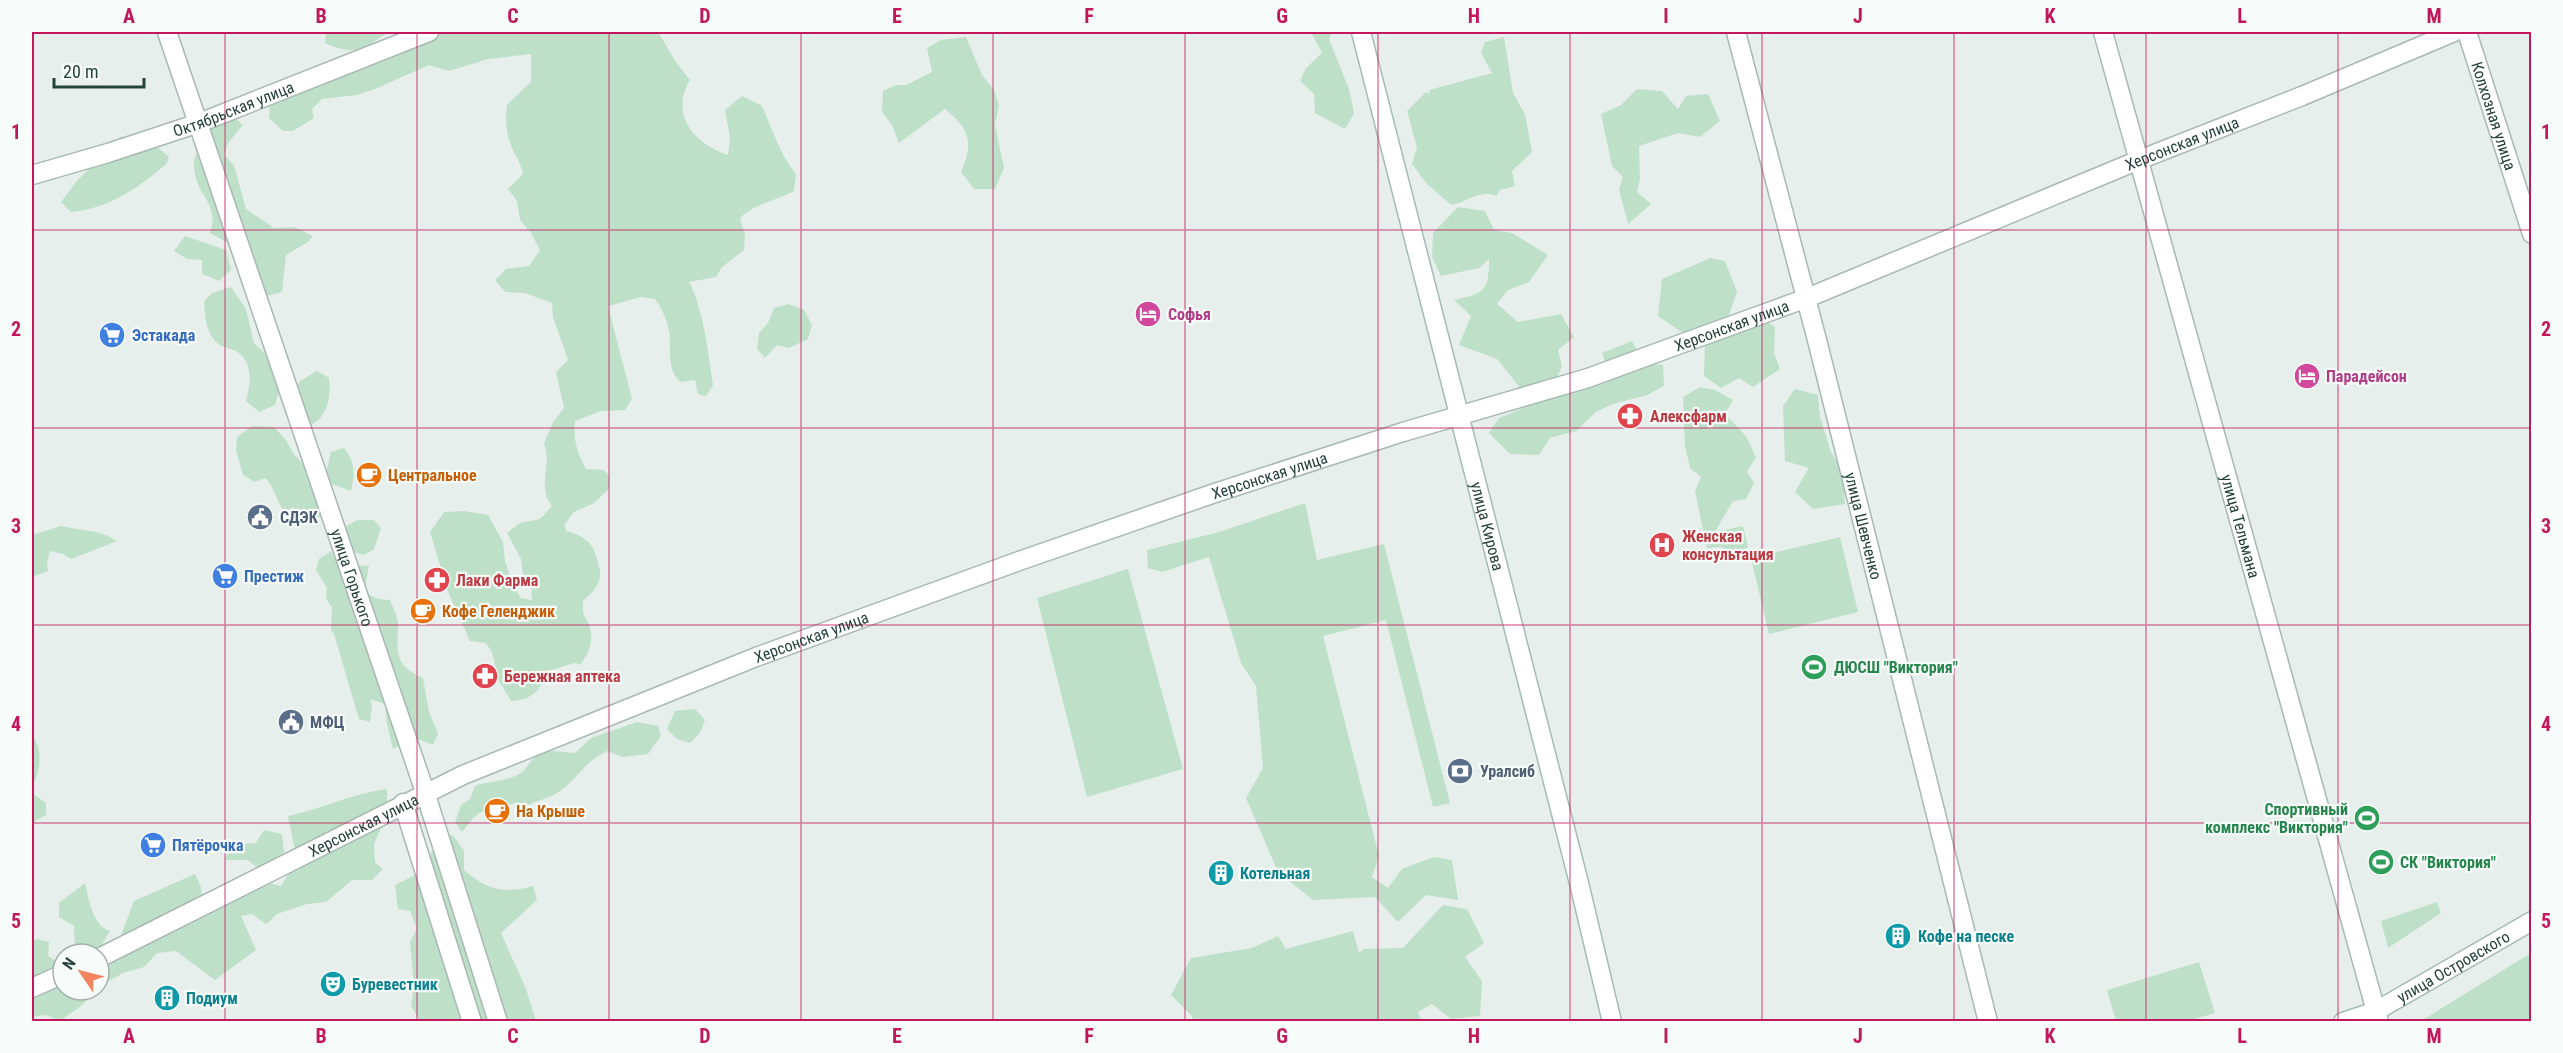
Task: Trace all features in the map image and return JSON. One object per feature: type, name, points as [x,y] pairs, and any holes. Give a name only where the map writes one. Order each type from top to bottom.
[{"type":"street","name":"улица Горького","points":[[167,32],[425,792],[498,1022]]},
{"type":"street","name":"Октябрьская улица","points":[[32,175],[199,123],[429,32]]},
{"type":"street","name":"улица Кирова","points":[[1361,32],[1579,883],[1612,1022]]},
{"type":"street","name":"улица Шевченко","points":[[1737,32],[1807,298],[1988,1022]]},
{"type":"street","name":"улица Тельмана","points":[[2103,32],[2378,1016]]},
{"type":"street","name":"Херсонская улица","points":[[111,952],[425,792],[745,661],[859,618],[1215,493],[1459,415],[1588,378],[1807,298],[2139,159],[2302,96],[2454,32]]},
{"type":"street","name":"Колхозная улица","points":[[2467,32],[2532,234]]},
{"type":"street","points":[[403,803],[472,1022]]},
{"type":"street","name":"улица Островского","points":[[2343,1022],[2378,1016],[2532,921]]},
{"type":"street","points":[[32,988],[51,979]]},
{"type":"green space","points":[[326,32],[389,32],[365,47],[345,50],[325,43]]},
{"type":"green space","points":[[425,32],[658,32],[690,80],[682,105],[684,116],[696,136],[705,144],[728,155],[730,137],[725,110],[742,96],[762,106],[781,150],[796,174],[794,191],[758,206],[740,218],[745,235],[744,250],[722,267],[716,277],[689,282],[702,318],[710,360],[713,385],[706,396],[698,394],[695,380],[681,382],[674,373],[668,328],[655,299],[641,297],[608,306],[632,399],[625,410],[601,411],[575,421],[575,440],[586,469],[604,470],[609,476],[609,489],[594,503],[574,512],[565,524],[566,531],[588,541],[594,550],[599,568],[598,584],[583,601],[591,642],[581,664],[574,663],[548,671],[542,684],[534,693],[519,700],[511,701],[499,681],[492,652],[486,643],[470,641],[448,592],[430,532],[444,512],[464,511],[488,515],[503,542],[505,561],[513,585],[521,598],[532,600],[531,585],[523,575],[521,559],[507,533],[520,523],[540,519],[552,506],[545,491],[547,459],[544,443],[553,422],[564,408],[556,372],[568,360],[553,317],[552,303],[525,293],[505,292],[495,280],[506,269],[529,266],[540,250],[531,233],[520,220],[517,201],[508,189],[523,174],[508,135],[507,105],[531,82],[531,54],[488,59],[449,71],[429,65],[375,89],[356,95],[322,99],[312,109],[314,118],[293,131],[283,131],[269,118],[270,102],[332,73],[363,69],[395,57]]},
{"type":"green space","points":[[1311,32],[1332,32],[1329,39],[1349,89],[1354,113],[1345,129],[1315,113],[1314,94],[1300,81],[1306,68],[1322,53]]},
{"type":"green space","points":[[966,37],[982,75],[994,90],[999,105],[995,125],[1004,168],[995,189],[974,189],[961,172],[968,153],[967,137],[960,123],[945,109],[899,143],[892,125],[882,112],[883,91],[896,85],[906,85],[932,72],[927,48],[941,40]]},
{"type":"green space","points":[[1504,37],[1513,93],[1525,114],[1532,152],[1512,171],[1515,186],[1500,190],[1496,196],[1479,195],[1451,205],[1427,184],[1412,164],[1417,147],[1407,111],[1426,92],[1430,94],[1429,90],[1492,73],[1481,53],[1485,42]]},
{"type":"green space","points":[[1637,89],[1662,91],[1678,109],[1686,96],[1708,94],[1720,121],[1700,137],[1678,133],[1639,146],[1640,179],[1637,192],[1651,204],[1628,224],[1619,189],[1623,177],[1612,166],[1601,114],[1621,105]]},
{"type":"green space","points":[[232,115],[243,125],[228,143],[224,155],[234,165],[246,209],[274,228],[294,227],[313,236],[308,242],[286,255],[282,292],[263,297],[230,244],[210,233],[212,214],[210,206],[196,177],[194,163],[202,142],[202,121]]},
{"type":"green space","points":[[121,136],[137,149],[158,148],[169,157],[167,163],[122,196],[98,207],[71,212],[61,202],[76,182]]},
{"type":"green space","points":[[1458,207],[1485,211],[1494,230],[1512,233],[1548,255],[1529,282],[1508,290],[1497,304],[1518,322],[1561,314],[1574,337],[1558,350],[1562,366],[1557,377],[1565,390],[1609,375],[1602,353],[1632,341],[1645,363],[1663,365],[1664,386],[1647,395],[1613,404],[1596,412],[1576,431],[1550,438],[1539,455],[1510,454],[1489,433],[1499,418],[1533,404],[1497,359],[1459,345],[1471,316],[1454,300],[1478,293],[1483,289],[1488,278],[1489,259],[1479,268],[1441,276],[1432,257],[1433,233]]},
{"type":"green space","points":[[185,236],[226,250],[231,270],[219,281],[202,274],[202,260],[187,259],[174,251]]},
{"type":"green space","points":[[1710,258],[1725,261],[1737,292],[1729,315],[1683,333],[1658,316],[1662,279]]},
{"type":"green space","points":[[231,287],[246,309],[254,343],[271,360],[281,386],[275,405],[259,412],[246,401],[250,376],[244,358],[215,341],[206,322],[204,301],[212,293]]},
{"type":"green space","points":[[789,304],[804,310],[812,325],[808,339],[789,348],[777,345],[765,358],[757,349],[759,333],[768,323],[774,308]]},
{"type":"green space","points":[[1765,321],[1775,327],[1774,353],[1780,369],[1753,387],[1739,378],[1721,388],[1704,376],[1705,342]]},
{"type":"green space","points":[[317,371],[329,378],[328,403],[316,422],[300,429],[292,394],[300,381]]},
{"type":"green space","points":[[1700,387],[1715,390],[1733,400],[1725,414],[1746,436],[1756,457],[1747,472],[1754,483],[1746,499],[1733,501],[1715,532],[1743,526],[1748,547],[1736,557],[1721,547],[1707,548],[1695,491],[1701,477],[1690,468],[1685,446],[1683,397]]},
{"type":"green space","points":[[1795,389],[1818,395],[1820,417],[1831,452],[1843,471],[1845,504],[1813,509],[1795,492],[1809,468],[1785,461],[1783,406]]},
{"type":"green space","points":[[252,426],[274,427],[312,474],[325,509],[316,521],[298,519],[287,514],[265,478],[255,482],[243,475],[236,450],[237,437]]},
{"type":"green space","points":[[344,448],[353,468],[351,491],[329,483],[326,473],[331,452]]},
{"type":"green space","points":[[1305,503],[1317,560],[1384,544],[1450,803],[1433,807],[1386,620],[1323,636],[1379,856],[1372,877],[1388,888],[1402,869],[1434,857],[1452,860],[1458,900],[1426,895],[1398,922],[1375,897],[1313,900],[1278,872],[1246,798],[1263,768],[1256,686],[1241,663],[1209,557],[1162,572],[1148,568],[1147,550],[1219,532]]},
{"type":"green space","points":[[357,520],[374,520],[381,528],[374,549],[364,555],[349,551],[342,542],[345,527]]},
{"type":"green space","points":[[61,526],[97,532],[117,541],[71,559],[63,554],[50,551],[47,561],[48,571],[32,577],[32,535]]},
{"type":"green space","points":[[1840,537],[1858,612],[1769,634],[1751,558]]},
{"type":"green space","points":[[331,551],[338,564],[369,566],[364,592],[378,599],[390,600],[398,623],[398,649],[401,662],[406,668],[423,678],[429,712],[438,734],[433,745],[415,738],[393,749],[385,704],[370,699],[372,705],[370,722],[359,719],[331,630],[332,608],[326,598],[327,588],[316,570],[319,559]]},
{"type":"green space","points":[[1128,569],[1183,769],[1087,797],[1037,598]]},
{"type":"green space","points":[[695,709],[705,720],[700,733],[690,743],[677,739],[667,729],[675,711]]},
{"type":"green space","points":[[637,722],[658,726],[661,736],[648,754],[623,757],[607,751],[591,761],[569,784],[553,795],[529,805],[518,803],[485,810],[477,815],[462,832],[455,822],[461,805],[470,799],[475,786],[516,776],[523,772],[534,758],[543,753],[553,751],[575,753],[591,738]]},
{"type":"green space","points":[[32,735],[38,747],[40,760],[32,786]]},
{"type":"green space","points":[[387,789],[387,815],[374,844],[375,862],[383,869],[372,880],[352,880],[326,902],[307,904],[277,914],[266,924],[252,914],[241,916],[256,950],[215,980],[176,951],[157,953],[144,967],[123,973],[111,980],[111,942],[120,938],[134,901],[195,874],[201,887],[202,897],[255,880],[281,886],[299,857],[294,846],[288,816]]},
{"type":"green space","points":[[32,793],[46,803],[46,815],[32,823]]},
{"type":"green space","points":[[264,830],[282,834],[284,852],[272,868],[257,867],[247,860],[225,860],[232,844],[256,843]]},
{"type":"green space","points":[[453,835],[464,851],[464,870],[472,877],[488,886],[504,890],[533,886],[537,900],[501,933],[526,989],[536,1021],[420,1021],[411,1006],[414,987],[410,942],[417,929],[410,911],[398,909],[395,885],[415,875],[435,848],[433,838]]},
{"type":"green space","points":[[85,883],[95,918],[99,924],[110,931],[104,942],[75,942],[74,926],[59,917],[59,903]]},
{"type":"green space","points":[[2437,902],[2441,913],[2388,948],[2381,921]]},
{"type":"green space","points":[[1443,905],[1467,909],[1484,943],[1465,957],[1482,981],[1480,1016],[1451,1019],[1432,1004],[1418,1012],[1422,1021],[1193,1021],[1192,1016],[1171,995],[1191,958],[1252,948],[1278,936],[1286,949],[1353,931],[1359,953],[1363,949],[1403,948]]},
{"type":"green space","points":[[37,939],[49,942],[51,1002],[85,1002],[60,1021],[46,1015],[32,1017],[32,941]]},
{"type":"green space","points":[[2531,953],[2531,1018],[2527,1021],[2421,1021]]},
{"type":"green space","points":[[2199,962],[2215,1013],[2188,1021],[2116,1021],[2107,990]]},
{"type":"place","name":"Софья","points":[[1148,314]]},
{"type":"place","name":"Эстакада","points":[[112,335]]},
{"type":"place","name":"Парадейсон","points":[[2307,376]]},
{"type":"place","name":"Алексфарм","points":[[1630,416]]},
{"type":"place","name":"Центральное","points":[[369,475]]},
{"type":"place","name":"СДЭК","points":[[260,517]]},
{"type":"place","name":"Женская консультация","points":[[1662,545]]},
{"type":"place","name":"Престиж","points":[[225,576]]},
{"type":"place","name":"Лаки Фарма","points":[[437,580]]},
{"type":"place","name":"Кофе Геленджик","points":[[423,611]]},
{"type":"place","name":"ДЮСШ \"Виктория\"","points":[[1814,667]]},
{"type":"place","name":"Бережная аптека","points":[[485,676]]},
{"type":"place","name":"МФЦ","points":[[291,722]]},
{"type":"place","name":"Уралсиб","points":[[1460,771]]},
{"type":"place","name":"На Крыше","points":[[497,811]]},
{"type":"place","name":"Спортивный комплекс \"Виктория\"","points":[[2367,818]]},
{"type":"place","name":"Пятёрочка","points":[[153,845]]},
{"type":"place","name":"СК \"Виктория\"","points":[[2381,862]]},
{"type":"place","name":"Котельная","points":[[1221,873]]},
{"type":"place","name":"Кофе на песке","points":[[1898,936]]},
{"type":"place","name":"Буревестник","points":[[333,984]]},
{"type":"place","name":"Подиум","points":[[167,998]]}]
